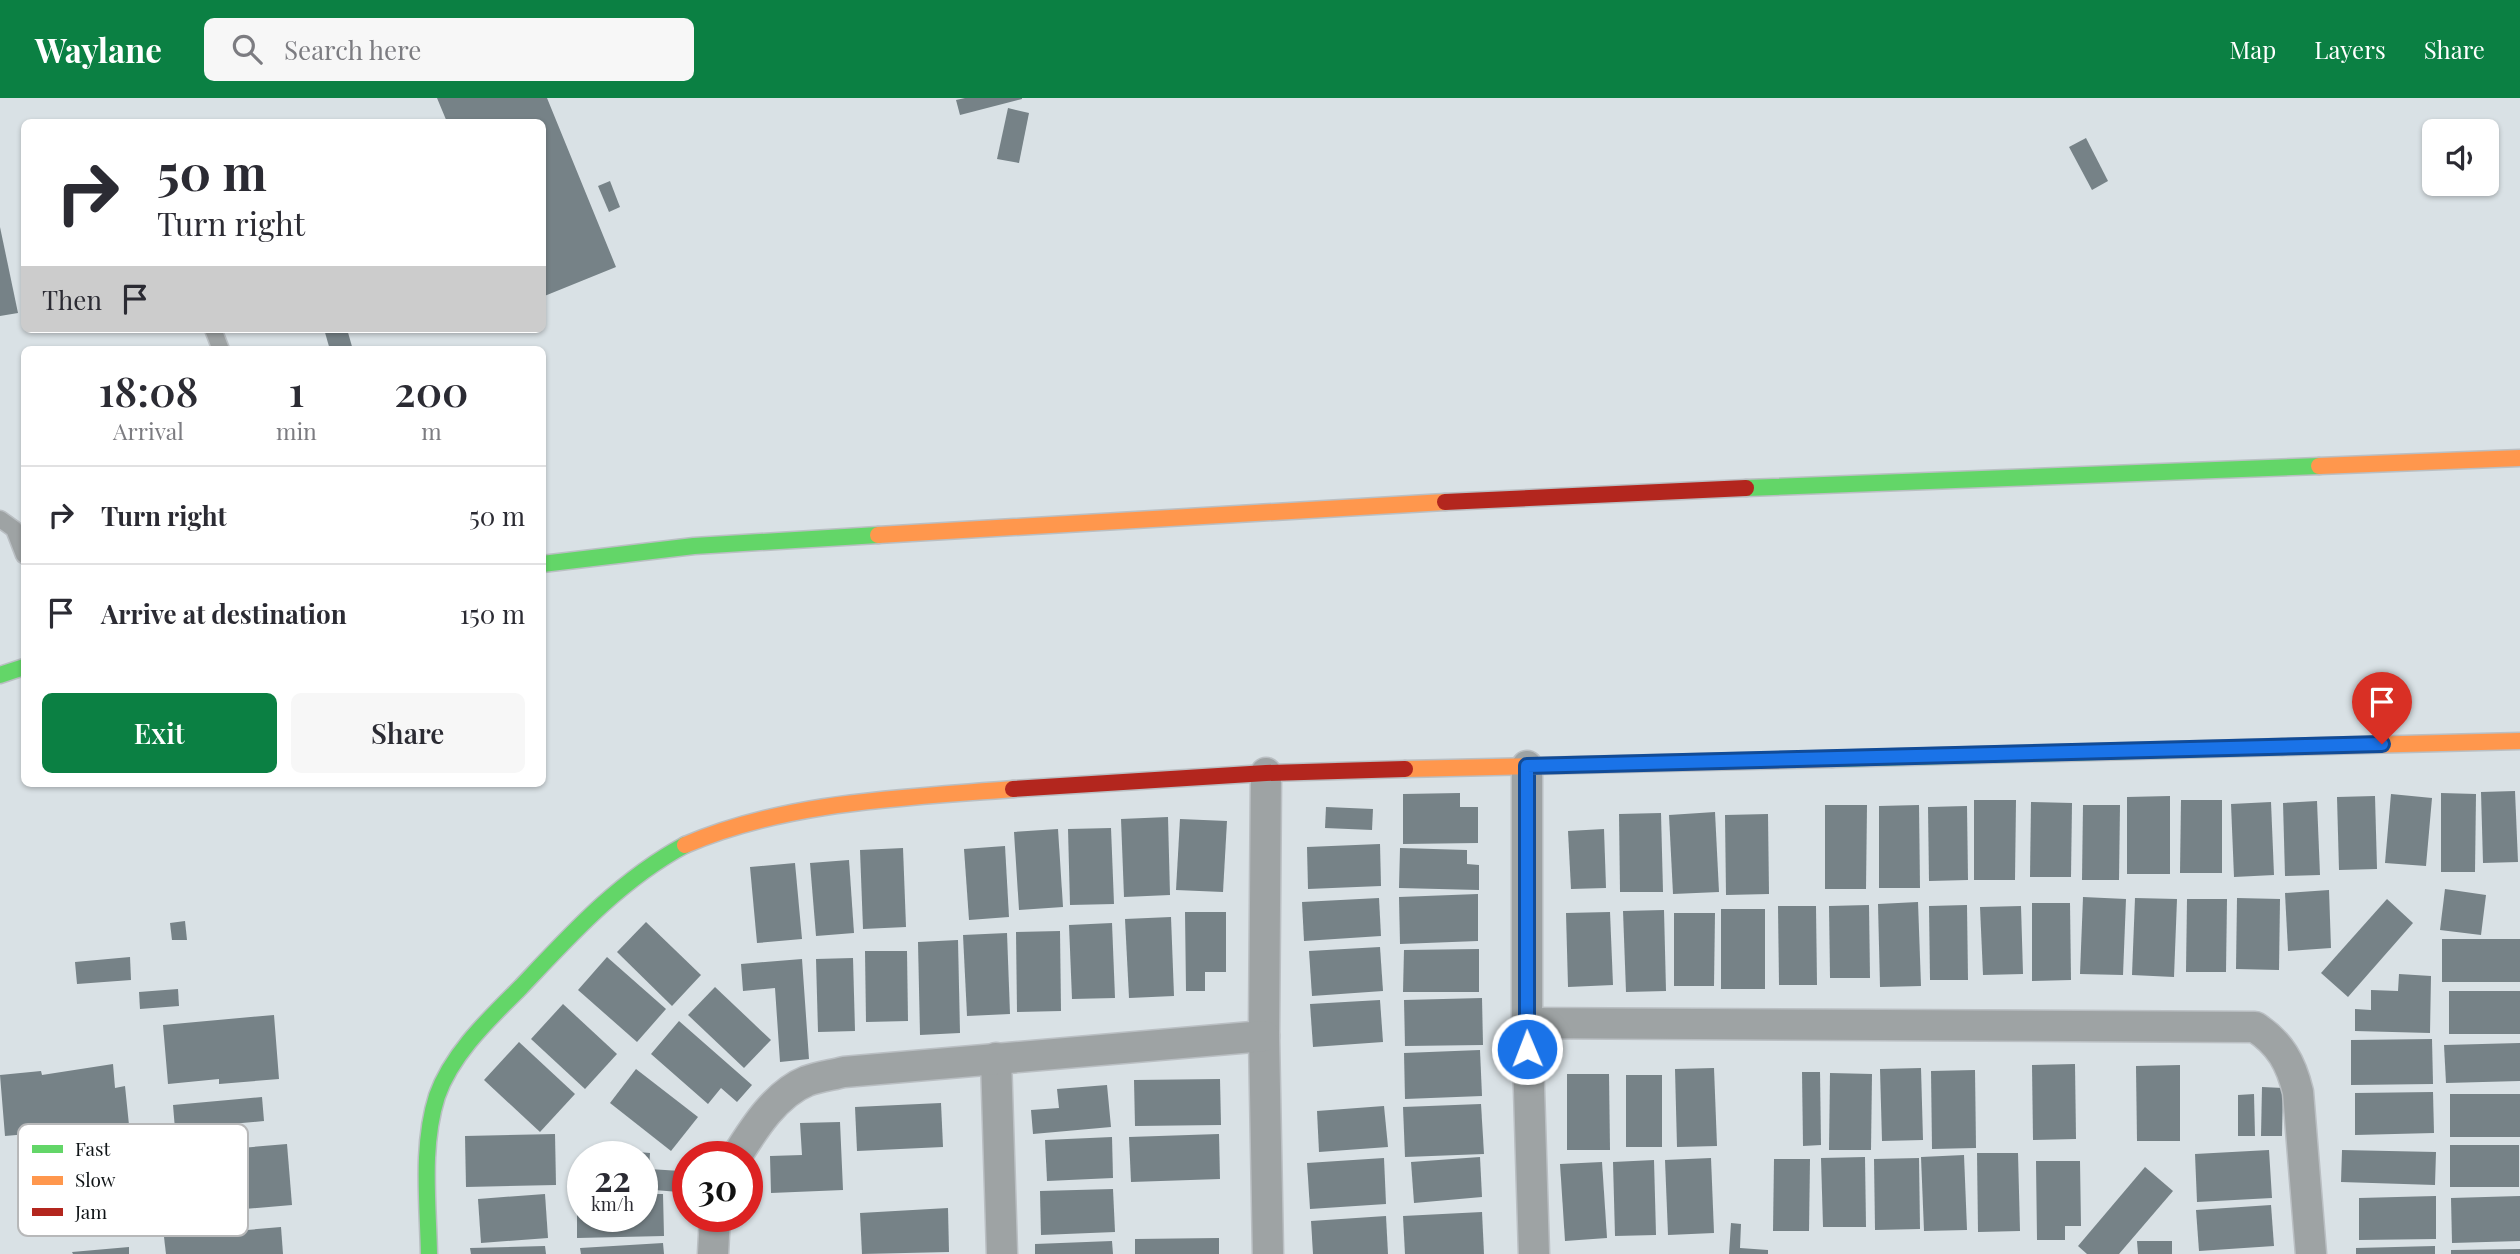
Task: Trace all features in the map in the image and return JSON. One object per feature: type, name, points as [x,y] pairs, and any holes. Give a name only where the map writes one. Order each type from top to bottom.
[{"type":"street","points":[[546,564],[694,546],[1510,498],[2520,458]]},
{"type":"street","points":[[0,676],[21,668]]},
{"type":"street","points":[[429,1254],[430,1134],[433,1108],[443,1083],[483,1026],[609,897],[657,860],[715,833],[767,817],[1069,783],[1266,774],[2520,741]]},
{"type":"street","points":[[1527,766],[1527,1023],[1534,1254]]},
{"type":"street","points":[[1266,774],[1264,1036],[1268,1254]]},
{"type":"street","points":[[1527,1023],[2255,1027],[2271,1038],[2293,1072],[2306,1174],[2311,1254]]},
{"type":"street","points":[[746,1141],[771,1109],[805,1082],[844,1072],[1264,1036]]},
{"type":"street","points":[[996,1058],[1002,1254]]},
{"type":"street","points":[[713,1254],[714,1232]]},
{"type":"lane","points":[[0,519],[14,529],[21,547]]},
{"type":"building","points":[[437,98],[547,98],[616,267],[546,295],[546,119],[446,119]]},
{"type":"building","points":[[1022,99],[960,115],[956,100]]},
{"type":"building","points":[[1008,108],[1029,113],[1019,163],[997,159]]},
{"type":"building","points":[[2086,138],[2108,181],[2092,190],[2069,147]]},
{"type":"building","points":[[610,181],[620,207],[609,212],[598,186]]},
{"type":"building","points":[[0,227],[18,313],[0,316]]},
{"type":"building","points":[[325,333],[348,333],[352,346],[329,346]]},
{"type":"building","points":[[2515,791],[2518,862],[2483,863],[2481,792]]},
{"type":"building","points":[[1460,793],[1460,807],[1478,807],[1478,843],[1403,844],[1403,794]]},
{"type":"building","points":[[2441,793],[2476,794],[2475,872],[2441,872]]},
{"type":"building","points":[[2391,794],[2432,798],[2426,866],[2385,863]]},
{"type":"building","points":[[2170,796],[2170,874],[2127,874],[2127,797]]},
{"type":"building","points":[[2375,796],[2377,869],[2339,870],[2337,797]]},
{"type":"building","points":[[1974,800],[2016,800],[2015,880],[1974,880]]},
{"type":"building","points":[[2181,800],[2222,800],[2222,873],[2180,873]]},
{"type":"building","points":[[2317,801],[2320,875],[2285,876],[2283,803]]},
{"type":"building","points":[[2031,802],[2072,803],[2071,877],[2030,877]]},
{"type":"building","points":[[2271,802],[2274,875],[2234,877],[2231,804]]},
{"type":"building","points":[[1825,805],[1867,805],[1866,889],[1825,889]]},
{"type":"building","points":[[1919,805],[1920,888],[1879,888],[1879,806]]},
{"type":"building","points":[[2083,805],[2120,805],[2119,880],[2082,880]]},
{"type":"building","points":[[1967,806],[1968,880],[1929,881],[1928,807]]},
{"type":"building","points":[[1326,807],[1373,809],[1372,830],[1325,828]]},
{"type":"building","points":[[1715,812],[1719,892],[1673,894],[1669,815]]},
{"type":"building","points":[[1661,813],[1663,892],[1620,892],[1619,814]]},
{"type":"building","points":[[1768,814],[1769,894],[1726,895],[1725,815]]},
{"type":"building","points":[[1168,817],[1170,895],[1124,897],[1121,819]]},
{"type":"building","points":[[1180,819],[1227,821],[1223,892],[1176,890]]},
{"type":"building","points":[[1111,828],[1114,904],[1070,905],[1068,829]]},
{"type":"building","points":[[1058,829],[1063,907],[1019,910],[1014,832]]},
{"type":"building","points":[[1604,829],[1606,888],[1571,889],[1568,831]]},
{"type":"building","points":[[1380,844],[1381,886],[1308,889],[1307,847]]},
{"type":"building","points":[[1005,846],[1009,917],[969,920],[964,849]]},
{"type":"building","points":[[903,848],[906,927],[863,929],[860,850]]},
{"type":"building","points":[[1400,848],[1467,850],[1467,864],[1479,865],[1479,890],[1399,888]]},
{"type":"building","points":[[849,860],[854,933],[816,936],[810,863]]},
{"type":"building","points":[[795,863],[802,939],[757,943],[750,867]]},
{"type":"building","points":[[2445,889],[2486,895],[2481,935],[2440,930]]},
{"type":"building","points":[[2329,890],[2331,948],[2288,951],[2285,893]]},
{"type":"building","points":[[1478,894],[1478,941],[1400,944],[1399,897]]},
{"type":"building","points":[[2083,897],[2126,899],[2123,975],[2080,974]]},
{"type":"building","points":[[1379,898],[1381,936],[1304,941],[1302,902]]},
{"type":"building","points":[[2135,898],[2177,899],[2174,977],[2132,975]]},
{"type":"building","points":[[2237,898],[2280,899],[2279,970],[2236,969]]},
{"type":"building","points":[[2187,899],[2227,899],[2226,972],[2186,972]]},
{"type":"building","points":[[2387,899],[2413,923],[2348,997],[2321,973]]},
{"type":"building","points":[[1918,902],[1921,986],[1880,987],[1878,904]]},
{"type":"building","points":[[2032,903],[2070,903],[2071,980],[2032,981]]},
{"type":"building","points":[[1869,905],[1870,978],[1830,978],[1829,906]]},
{"type":"building","points":[[1967,905],[1968,980],[1930,980],[1929,906]]},
{"type":"building","points":[[1778,906],[1816,906],[1817,985],[1779,985]]},
{"type":"building","points":[[2021,906],[2023,974],[1983,975],[1980,907]]},
{"type":"building","points":[[1721,909],[1765,909],[1765,989],[1721,989]]},
{"type":"building","points":[[1664,910],[1666,991],[1626,992],[1623,911]]},
{"type":"building","points":[[1185,912],[1226,912],[1226,972],[1205,972],[1205,991],[1186,991]]},
{"type":"building","points":[[1610,912],[1613,985],[1568,987],[1566,913]]},
{"type":"building","points":[[1674,913],[1715,913],[1714,986],[1674,986]]},
{"type":"building","points":[[1171,917],[1174,996],[1129,998],[1125,919]]},
{"type":"building","points":[[185,921],[187,940],[172,940],[170,923]]},
{"type":"building","points":[[646,922],[701,975],[672,1006],[617,952]]},
{"type":"building","points":[[1112,923],[1115,998],[1072,999],[1069,925]]},
{"type":"building","points":[[1060,931],[1061,1011],[1017,1012],[1016,932]]},
{"type":"building","points":[[1007,933],[1010,1014],[967,1016],[963,935]]},
{"type":"building","points":[[2442,939],[2520,939],[2520,982],[2442,982]]},
{"type":"building","points":[[958,940],[960,1033],[920,1035],[918,942]]},
{"type":"building","points":[[1380,947],[1383,991],[1312,996],[1309,951]]},
{"type":"building","points":[[1479,949],[1479,992],[1403,992],[1404,950]]},
{"type":"building","points":[[865,951],[907,951],[908,1021],[866,1022]]},
{"type":"building","points":[[130,957],[131,980],[77,984],[75,962]]},
{"type":"building","points":[[607,957],[666,1009],[637,1042],[578,990]]},
{"type":"building","points":[[853,958],[855,1031],[818,1032],[816,959]]},
{"type":"building","points":[[802,959],[809,1059],[780,1062],[775,988],[743,991],[741,964]]},
{"type":"building","points":[[2399,974],[2431,976],[2430,1033],[2355,1031],[2355,1009],[2371,1010],[2371,990],[2398,991]]},
{"type":"building","points":[[715,987],[771,1040],[744,1068],[688,1015]]},
{"type":"building","points":[[178,989],[179,1006],[140,1009],[139,992]]},
{"type":"building","points":[[2449,991],[2520,991],[2520,1034],[2449,1034]]},
{"type":"building","points":[[1482,998],[1483,1045],[1405,1046],[1404,1000]]},
{"type":"building","points":[[1380,1000],[1383,1042],[1313,1047],[1310,1004]]},
{"type":"building","points":[[563,1004],[617,1054],[585,1089],[531,1039]]},
{"type":"building","points":[[274,1015],[279,1079],[219,1084],[219,1079],[168,1084],[163,1025]]},
{"type":"building","points":[[679,1021],[752,1085],[737,1102],[721,1088],[708,1104],[651,1054]]},
{"type":"building","points":[[2432,1039],[2433,1084],[2351,1085],[2351,1040]]},
{"type":"building","points":[[519,1042],[575,1094],[540,1132],[484,1080]]},
{"type":"building","points":[[2520,1043],[2520,1081],[2446,1083],[2444,1045]]},
{"type":"building","points":[[1480,1050],[1482,1096],[1405,1099],[1404,1053]]},
{"type":"building","points":[[113,1064],[115,1088],[125,1086],[129,1124],[18,1124],[18,1135],[5,1136],[0,1075],[41,1071],[42,1075]]},
{"type":"building","points":[[2075,1064],[2076,1139],[2033,1140],[2032,1065]]},
{"type":"building","points":[[2180,1065],[2180,1141],[2137,1141],[2136,1066]]},
{"type":"building","points":[[1714,1068],[1717,1146],[1677,1147],[1675,1069]]},
{"type":"building","points":[[1921,1068],[1923,1140],[1882,1141],[1880,1069]]},
{"type":"building","points":[[636,1069],[698,1117],[679,1141],[672,1141],[671,1151],[610,1103]]},
{"type":"building","points":[[1975,1070],[1976,1148],[1932,1149],[1931,1071]]},
{"type":"building","points":[[1802,1072],[1820,1072],[1821,1145],[1803,1146]]},
{"type":"building","points":[[1830,1073],[1872,1074],[1871,1150],[1829,1150]]},
{"type":"building","points":[[1567,1074],[1609,1074],[1610,1150],[1567,1150]]},
{"type":"building","points":[[1626,1075],[1662,1075],[1662,1147],[1626,1147]]},
{"type":"building","points":[[1220,1079],[1221,1125],[1135,1126],[1134,1080]]},
{"type":"building","points":[[1107,1085],[1111,1127],[1033,1134],[1031,1110],[1059,1108],[1057,1089]]},
{"type":"building","points":[[2262,1087],[2283,1088],[2282,1136],[2261,1136]]},
{"type":"building","points":[[2433,1092],[2434,1133],[2355,1135],[2355,1093]]},
{"type":"building","points":[[2254,1094],[2255,1136],[2238,1136],[2238,1095]]},
{"type":"building","points":[[2450,1094],[2520,1094],[2520,1137],[2450,1137]]},
{"type":"building","points":[[262,1097],[264,1121],[175,1124],[173,1105]]},
{"type":"building","points":[[941,1103],[943,1147],[857,1151],[855,1107]]},
{"type":"building","points":[[1481,1104],[1484,1154],[1405,1157],[1403,1107]]},
{"type":"building","points":[[1384,1106],[1388,1147],[1319,1152],[1317,1111]]},
{"type":"building","points":[[840,1122],[843,1190],[771,1193],[770,1156],[802,1155],[800,1123]]},
{"type":"building","points":[[555,1134],[556,1185],[466,1187],[465,1136]]},
{"type":"building","points":[[1219,1134],[1220,1179],[1131,1182],[1129,1137]]},
{"type":"building","points":[[1112,1137],[1113,1178],[1047,1181],[1045,1140]]},
{"type":"building","points":[[287,1144],[292,1205],[248,1209],[248,1147]]},
{"type":"building","points":[[2450,1145],[2519,1145],[2519,1187],[2450,1187]]},
{"type":"building","points":[[2269,1150],[2272,1198],[2197,1202],[2195,1154]]},
{"type":"building","points":[[2342,1150],[2436,1152],[2435,1185],[2341,1182]]},
{"type":"building","points":[[1977,1153],[2018,1153],[2020,1231],[1978,1232]]},
{"type":"building","points":[[1964,1155],[1967,1230],[1924,1231],[1921,1157]]},
{"type":"building","points":[[1480,1157],[1482,1197],[1414,1203],[1411,1162]]},
{"type":"building","points":[[1865,1157],[1866,1227],[1823,1227],[1821,1158]]},
{"type":"building","points":[[1384,1158],[1386,1204],[1310,1209],[1307,1163]]},
{"type":"building","points":[[1711,1158],[1714,1233],[1668,1235],[1665,1160]]},
{"type":"building","points":[[1919,1158],[1920,1229],[1875,1230],[1874,1159]]},
{"type":"building","points":[[1774,1159],[1810,1159],[1809,1231],[1773,1231]]},
{"type":"building","points":[[1654,1160],[1656,1235],[1615,1236],[1613,1162]]},
{"type":"building","points":[[2036,1161],[2080,1161],[2081,1226],[2065,1226],[2065,1240],[2037,1240]]},
{"type":"building","points":[[1602,1162],[1607,1238],[1565,1241],[1560,1164]]},
{"type":"building","points":[[2145,1167],[2173,1191],[2119,1254],[2087,1254],[2078,1246]]},
{"type":"building","points":[[658,1170],[672,1170],[672,1191],[658,1190]]},
{"type":"building","points":[[1113,1189],[1115,1232],[1041,1235],[1040,1191]]},
{"type":"building","points":[[545,1194],[548,1238],[481,1243],[478,1199]]},
{"type":"building","points":[[658,1194],[663,1194],[664,1236],[577,1238],[577,1232],[658,1232]]},
{"type":"building","points":[[2436,1196],[2436,1239],[2359,1240],[2359,1198]]},
{"type":"building","points":[[2520,1196],[2520,1241],[2452,1243],[2451,1198]]},
{"type":"building","points":[[2271,1205],[2274,1246],[2199,1251],[2196,1210]]},
{"type":"building","points":[[948,1208],[949,1252],[862,1254],[860,1213]]},
{"type":"building","points":[[1482,1212],[1484,1254],[1405,1254],[1403,1216]]},
{"type":"building","points":[[1386,1216],[1388,1254],[1313,1254],[1311,1221]]},
{"type":"building","points":[[1731,1223],[1741,1224],[1740,1248],[1768,1250],[1768,1254],[1729,1254]]},
{"type":"building","points":[[281,1227],[283,1254],[166,1254],[164,1237],[248,1236],[248,1230]]},
{"type":"building","points":[[1219,1238],[1219,1254],[1135,1254],[1135,1239]]},
{"type":"building","points":[[1112,1241],[1113,1254],[1035,1254],[1035,1244]]},
{"type":"building","points":[[2137,1241],[2172,1241],[2172,1254],[2138,1254]]},
{"type":"building","points":[[663,1243],[664,1254],[581,1254],[580,1248]]},
{"type":"building","points":[[545,1246],[546,1254],[471,1254],[470,1248]]},
{"type":"building","points":[[2435,1246],[2435,1254],[2356,1254],[2356,1248]]},
{"type":"building","points":[[129,1247],[129,1254],[72,1252]]},
{"type":"building","points":[[2520,1249],[2520,1254],[2451,1254],[2451,1250]]},
{"type":"traffic: fast","points":[[1746,488],[2319,466]]},
{"type":"traffic: fast","points":[[546,564],[694,546],[878,535]]},
{"type":"traffic: fast","points":[[0,675],[21,668]]},
{"type":"traffic: fast","points":[[1832,759],[2282,747]]},
{"type":"traffic: fast","points":[[429,1254],[429,1134],[437,1096],[452,1065],[485,1024],[597,909],[639,874],[685,845]]},
{"type":"traffic: slow","points":[[2319,466],[2520,458]]},
{"type":"traffic: slow","points":[[878,535],[1445,502]]},
{"type":"traffic: slow","points":[[2282,747],[2520,741]]},
{"type":"traffic: slow","points":[[1405,769],[1832,759]]},
{"type":"traffic: slow","points":[[685,845],[724,830],[805,810],[888,799],[1013,789]]},
{"type":"traffic: jam","points":[[1445,502],[1746,488]]},
{"type":"traffic: jam","points":[[1013,789],[1266,773],[1405,769]]},
{"type":"route","points":[[1527,1049],[1527,766],[2382,744]]}]
